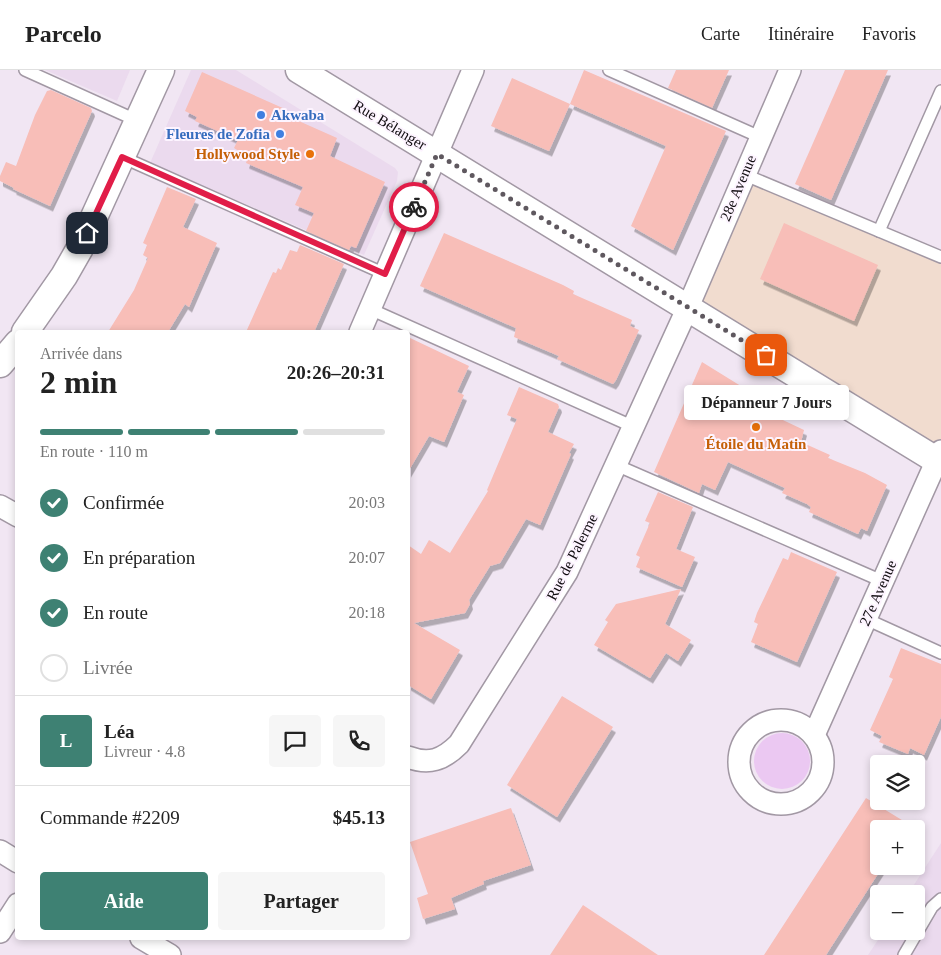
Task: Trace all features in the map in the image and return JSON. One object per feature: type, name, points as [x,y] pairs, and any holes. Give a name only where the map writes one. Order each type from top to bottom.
[{"type":"street","points":[[27,330],[56,289],[80,248],[161,70]]},
{"type":"street","name":"Rue Bélanger","points":[[299,70],[940,458]]},
{"type":"street","points":[[361,330],[473,70]]},
{"type":"street","name":"28e Avenue","points":[[688,306],[743,174],[790,70]]},
{"type":"street","name":"Rue de Palerme","points":[[410,758],[425,762],[442,758],[466,735],[567,572],[688,306]]},
{"type":"street","points":[[0,364],[15,346]]},
{"type":"street","name":"27e Avenue","points":[[814,735],[940,458]]},
{"type":"street","points":[[0,506],[15,514]]},
{"type":"street","points":[[775,719],[790,720],[803,726],[814,735],[821,747],[823,768],[816,787],[806,796],[794,803],[780,805],[766,802],[754,795],[745,785],[738,765],[742,745],[750,732],[761,724],[775,719]]},
{"type":"street","points":[[0,851],[15,860]]},
{"type":"street","points":[[0,932],[15,909]]},
{"type":"street","points":[[144,940],[170,955]]},
{"type":"lane","points":[[25,70],[138,120]]},
{"type":"lane","points":[[609,70],[632,75],[760,137]]},
{"type":"lane","points":[[879,230],[941,90]]},
{"type":"lane","points":[[122,157],[385,274]]},
{"type":"lane","points":[[743,174],[941,257]]},
{"type":"lane","points":[[370,309],[634,427]]},
{"type":"lane","points":[[616,465],[882,582]]},
{"type":"lane","points":[[866,619],[941,653]]},
{"type":"lane","points":[[904,955],[932,908],[941,899]]},
{"type":"shaded area","points":[[45,70],[130,70],[117,101]]},
{"type":"shaded area","points":[[191,70],[236,70],[395,168],[398,172],[397,181],[364,255],[150,163]]},
{"type":"shaded area","points":[[743,174],[941,258],[941,451],[688,307]]},
{"type":"shaded area","points":[[777,733],[787,733],[802,741],[808,750],[810,761],[808,772],[802,781],[787,789],[777,789],[766,784],[759,777],[754,766],[754,756],[759,745],[766,738]]},
{"type":"shaded area","points":[[941,843],[941,955],[868,955],[878,940],[925,940],[925,885],[914,885],[920,875],[925,875],[925,868]]},
{"type":"building","points":[[584,70],[726,131],[673,250],[631,226],[666,146],[570,104]]},
{"type":"building","points":[[676,70],[729,70],[712,108],[668,88]]},
{"type":"building","points":[[845,70],[888,70],[831,200],[795,184]]},
{"type":"building","points":[[202,72],[285,109],[283,114],[337,138],[330,156],[385,182],[356,248],[351,246],[349,250],[306,231],[314,213],[295,205],[303,187],[246,163],[248,157],[234,148],[238,140],[195,121],[197,117],[185,111]]},
{"type":"building","points":[[512,78],[570,104],[549,151],[491,126]]},
{"type":"building","points":[[51,90],[91,108],[92,111],[50,206],[13,189],[0,181],[0,176],[6,162],[16,166],[35,115],[47,91]]},
{"type":"building","points":[[167,187],[196,199],[183,227],[217,243],[189,307],[185,304],[169,330],[109,330],[134,290],[148,258],[143,255],[147,245],[143,243]]},
{"type":"building","points":[[784,223],[878,265],[854,321],[760,279]]},
{"type":"building","points":[[444,233],[563,285],[574,291],[573,294],[632,320],[630,326],[639,330],[613,384],[557,359],[559,356],[514,337],[516,328],[420,286]]},
{"type":"building","points":[[300,245],[344,264],[315,330],[247,330],[273,272],[276,273],[278,268],[281,270],[290,250],[297,252]]},
{"type":"building","points":[[410,338],[469,366],[457,392],[464,395],[444,442],[429,436],[410,469]]},
{"type":"building","points":[[702,362],[757,396],[753,406],[804,430],[801,442],[830,455],[828,458],[865,473],[887,485],[867,531],[861,528],[858,534],[809,512],[811,507],[807,504],[782,493],[785,488],[728,462],[715,490],[702,484],[699,493],[654,472]]},
{"type":"building","points":[[519,387],[558,404],[559,407],[548,432],[574,444],[540,525],[526,519],[500,563],[490,566],[469,600],[470,604],[465,613],[414,623],[460,650],[431,699],[410,686],[410,546],[421,554],[429,540],[450,553],[488,491],[517,419],[507,415]]},
{"type":"building","points":[[658,492],[693,507],[676,549],[695,557],[682,587],[636,567],[640,557],[636,555],[650,523],[645,521]]},
{"type":"building","points":[[791,552],[837,572],[797,662],[751,642],[758,624],[754,622],[757,613],[783,558],[788,560]]},
{"type":"building","points":[[681,589],[665,624],[691,640],[678,661],[666,653],[650,678],[594,645],[608,622],[605,620],[616,604]]},
{"type":"building","points":[[901,648],[941,664],[941,717],[924,755],[910,748],[908,754],[879,742],[882,736],[870,730],[893,679],[889,677]]},
{"type":"building","points":[[562,696],[613,727],[557,817],[507,785]]},
{"type":"building","points":[[866,798],[870,800],[870,810],[886,810],[902,820],[870,820],[870,875],[877,875],[826,955],[764,955]]},
{"type":"building","points":[[511,808],[531,865],[483,881],[484,884],[451,898],[455,909],[423,919],[417,898],[428,894],[410,842]]},
{"type":"building","points":[[583,905],[658,955],[550,955]]},
{"type":"way so far","points":[[414,207],[437,154],[766,355]]},
{"type":"place","name":"Akwaba","points":[[261,115]]},
{"type":"place","name":"Fleures de Zofia","points":[[280,134]]},
{"type":"place","name":"Hollywood Style","points":[[310,154]]},
{"type":"place","name":"Dépanneur 7 Jours","points":[[766,355]]},
{"type":"place","name":"Étoile du Matin","points":[[756,427]]},
{"type":"route","points":[[87,233],[122,157],[385,274],[414,207]]}]
